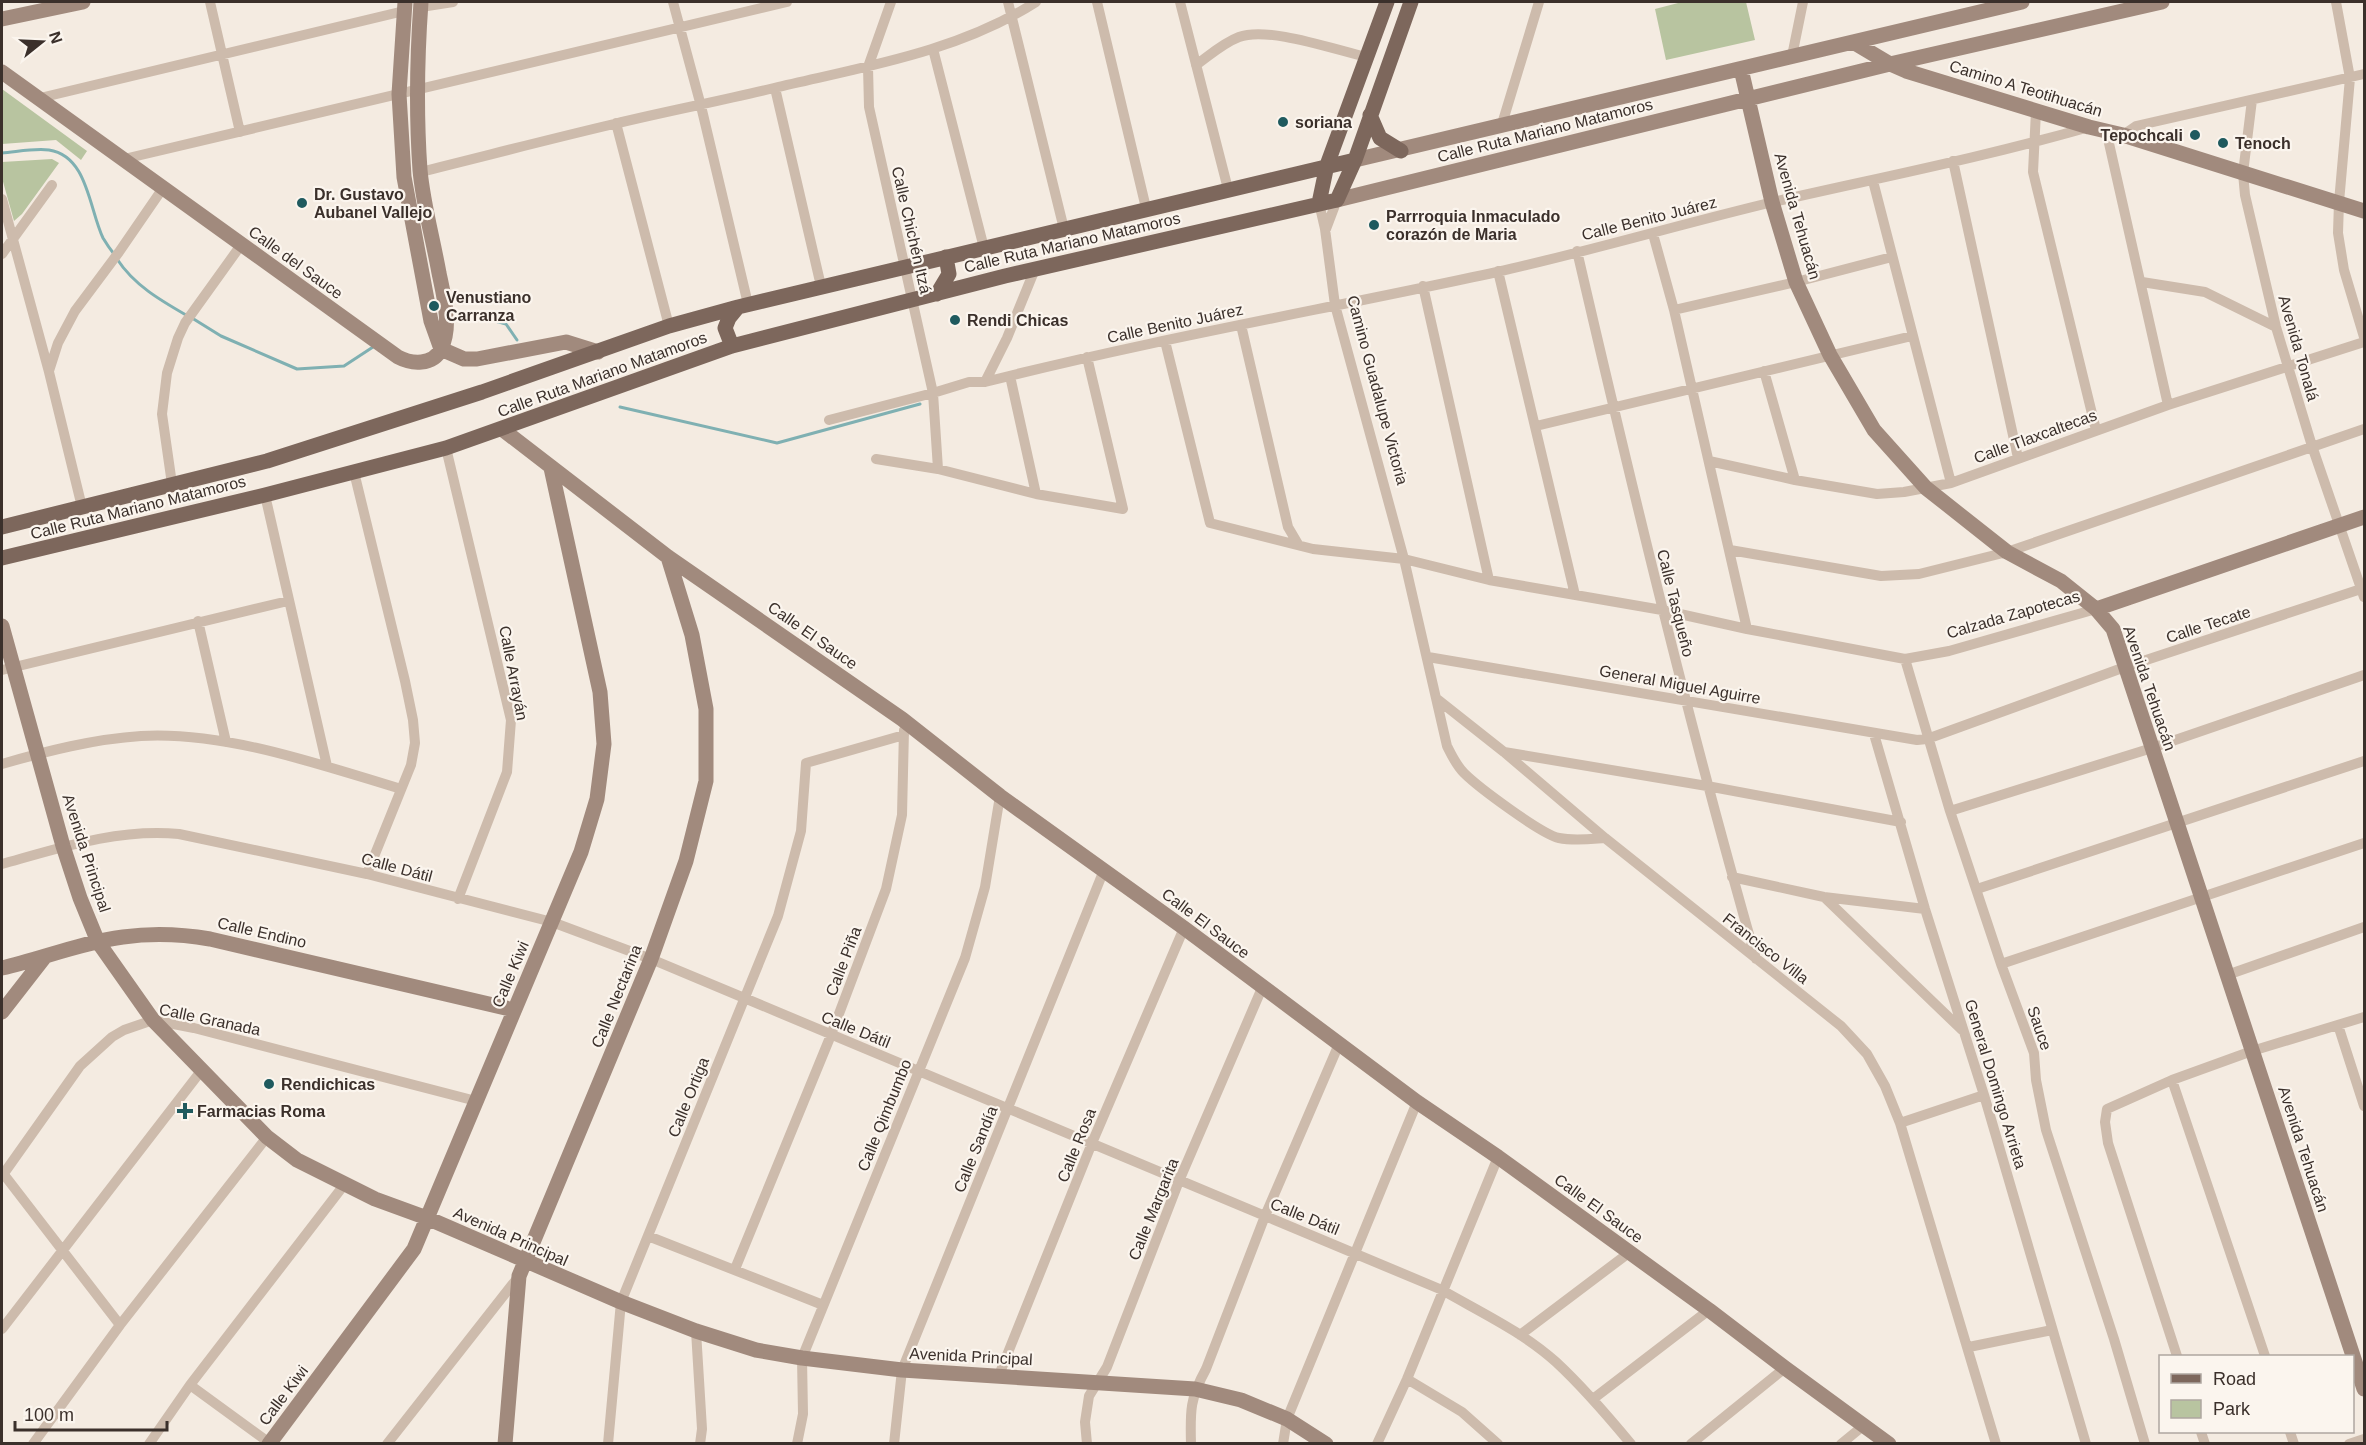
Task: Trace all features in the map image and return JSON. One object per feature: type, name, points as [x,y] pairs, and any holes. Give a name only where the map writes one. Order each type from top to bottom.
[{"type":"main road","name":"Camino Guadalupe Victoria","points":[[1319,203],[1327,165],[1387,2]]},
{"type":"main road","name":"Camino Guadalupe Victoria","points":[[1337,200],[1355,160],[1411,2]]},
{"type":"main road","points":[[1370,115],[1380,138],[1401,151]]},
{"type":"main road","name":"Calle Ruta Mariano Matamoros","points":[[2,527],[267,461],[482,392],[669,326],[821,286],[1355,160]]},
{"type":"main road","name":"Calle Ruta Mariano Matamoros","points":[[2,558],[265,495],[446,448],[732,346],[1035,269],[1337,200]]},
{"type":"main road","points":[[937,294],[948,274],[946,257]]},
{"type":"main road","points":[[732,346],[725,328],[729,318],[743,306]]},
{"type":"street","points":[[2,19],[83,2]]},
{"type":"street","points":[[210,2],[240,132]]},
{"type":"street","points":[[441,349],[447,318],[420,172],[416,90],[421,4],[453,2]]},
{"type":"street","points":[[673,2],[700,106],[743,306]]},
{"type":"street","points":[[124,159],[788,2]]},
{"type":"street","name":"Calle Chichén Itzá","points":[[891,2],[868,67],[869,107],[933,393],[938,469]]},
{"type":"street","points":[[1008,2],[1064,229]]},
{"type":"street","points":[[420,172],[616,123],[868,67],[933,49],[1013,16],[1036,2]]},
{"type":"street","points":[[1097,2],[1146,208]]},
{"type":"street","points":[[1180,2],[1228,189]]},
{"type":"street","points":[[1502,124],[1539,2]]},
{"type":"street","points":[[1792,56],[1803,2]]},
{"type":"street","name":"Calle Ruta Mariano Matamoros","points":[[1355,160],[1401,151],[1502,124],[2022,2]]},
{"type":"street","name":"Calle Ruta Mariano Matamoros","points":[[1337,200],[1890,64],[2162,2]]},
{"type":"street","points":[[2336,2],[2350,78],[2338,233],[2344,270],[2364,337]]},
{"type":"street","points":[[40,98],[222,54],[405,6],[399,94],[404,177],[431,321],[441,349],[464,359],[477,359],[566,342],[598,351]]},
{"type":"street","points":[[1196,65],[1221,46],[1254,33],[1273,34],[1367,57]]},
{"type":"street","name":"Camino A Teotihuacán","points":[[1853,42],[1906,71],[2089,127],[2123,135],[2364,211]]},
{"type":"street","points":[[933,49],[984,248]]},
{"type":"street","name":"Avenida Tehuacán","points":[[1741,69],[1772,202],[1796,282],[1830,355],[1874,430],[1926,488],[2007,552],[2061,581],[2096,609],[2113,629],[2353,1355]]},
{"type":"street","name":"Calle del Sauce","points":[[2,72],[408,363],[434,358],[441,349]]},
{"type":"street","points":[[2123,135],[2136,126],[2364,74]]},
{"type":"street","points":[[775,88],[821,286]]},
{"type":"street","name":"Avenida Tonalá","points":[[2252,100],[2243,173],[2245,195],[2276,327],[2312,446],[2364,591]]},
{"type":"street","points":[[2036,111],[2033,172],[2096,430]]},
{"type":"street","points":[[616,123],[669,326]]},
{"type":"street","name":"Calle Benito Juárez","points":[[829,420],[969,382],[985,382],[1087,357],[1498,271],[1653,234],[1772,202],[2034,143],[2089,127]]},
{"type":"street","points":[[2106,130],[2168,405]]},
{"type":"street","points":[[1953,161],[2018,458]]},
{"type":"street","points":[[1873,181],[1951,483]]},
{"type":"street","points":[[2,254],[51,185]]},
{"type":"street","points":[[49,372],[58,343],[75,311],[163,188]]},
{"type":"street","points":[[2,199],[49,372],[82,507]]},
{"type":"street","name":"Camino Guadalupe Victoria","points":[[1325,229],[1337,200]]},
{"type":"street","name":"Camino Guadalupe Victoria","points":[[1319,203],[1325,229],[1335,305],[1404,560]]},
{"type":"street","points":[[1653,234],[1674,310],[1747,628]]},
{"type":"street","points":[[172,484],[162,414],[166,374],[177,338],[185,323],[241,245]]},
{"type":"street","name":"Calle Tasqueño","points":[[1577,251],[1662,610],[1707,786],[1756,959]]},
{"type":"street","points":[[1674,310],[1892,257]]},
{"type":"street","points":[[985,382],[1007,338],[1035,269]]},
{"type":"street","points":[[1498,271],[1575,595]]},
{"type":"street","points":[[2142,282],[2205,292],[2276,327]]},
{"type":"street","points":[[1423,286],[1489,580]]},
{"type":"street","points":[[1241,325],[1288,527],[1298,544]]},
{"type":"street","points":[[1536,426],[1912,336]]},
{"type":"street","name":"Calzada Zapotecas","points":[[1165,341],[1210,523],[1313,549],[1404,560],[1489,580],[1662,610],[1905,659],[1949,651],[2096,609],[2364,517]]},
{"type":"street","name":"Calle Tlaxcaltecas","points":[[1709,461],[1795,480],[1877,494],[1926,488],[1951,483],[2168,405],[2364,342]]},
{"type":"street","points":[[876,459],[938,469],[1036,494],[1123,509],[1087,357]]},
{"type":"street","points":[[1764,371],[1795,480]]},
{"type":"street","points":[[1010,376],[1036,494]]},
{"type":"street","name":"Calle El Sauce","points":[[502,429],[668,557],[1184,928],[1417,1102],[1498,1156],[1889,1443]]},
{"type":"street","points":[[1730,550],[1881,576],[1919,574],[2007,552],[2364,429]]},
{"type":"street","name":"Calle Arrayán","points":[[446,448],[511,720],[507,772],[458,899]]},
{"type":"street","name":"Calle Kiwi","points":[[270,1443],[414,1249],[581,852],[597,799],[604,744],[600,692],[551,468]]},
{"type":"street","points":[[354,472],[413,720],[415,743],[401,789],[367,874]]},
{"type":"street","points":[[265,495],[327,766]]},
{"type":"street","name":"Calle Nectarina","points":[[505,1443],[522,1269],[651,959],[686,861],[706,782],[706,709],[692,635],[668,557]]},
{"type":"street","points":[[1404,560],[1447,746],[1454,762],[1465,774],[1541,831],[1572,840],[1605,838]]},
{"type":"street","name":"Calle Tecate","points":[[1927,739],[2125,667],[2364,591]]},
{"type":"street","points":[[7,668],[288,601]]},
{"type":"street","points":[[198,621],[226,742]]},
{"type":"street","name":"Avenida Principal","points":[[2,626],[7,668],[38,754],[80,898],[98,942],[153,1020],[267,1137],[297,1161],[375,1199],[427,1218],[522,1269],[756,1350],[902,1370],[1195,1389],[1241,1400],[1287,1419],[1326,1443]]},
{"type":"street","name":"General Miguel Aguirre","points":[[1428,657],[1874,734],[1917,740],[1927,739]]},
{"type":"street","name":"Sauce","points":[[1905,659],[1950,811],[2001,964],[2034,1053],[2036,1080],[2046,1130],[2114,1339],[2145,1443]]},
{"type":"street","points":[[1950,811],[2152,748],[2364,675]]},
{"type":"street","name":"Francisco Villa","points":[[1437,699],[1504,752],[1605,838],[1841,1026],[1867,1054],[1900,1123],[1996,1443]]},
{"type":"street","name":"Calle Ortiga","points":[[608,1443],[621,1302],[778,916],[801,831],[807,763],[903,727]]},
{"type":"street","name":"Calle Piña","points":[[735,1269],[831,1035],[886,889],[902,815],[903,727]]},
{"type":"street","name":"General Domingo Arrieta","points":[[1874,734],[1925,909],[1984,1095],[2086,1443]]},
{"type":"street","points":[[2,764],[97,741],[141,736],[174,736],[226,742],[327,766],[401,789]]},
{"type":"street","points":[[1504,752],[1901,822]]},
{"type":"street","points":[[1977,889],[2364,761]]},
{"type":"street","name":"Calle Qimbumbo","points":[[797,1443],[803,1414],[802,1358],[965,958],[985,887],[1000,796]]},
{"type":"street","name":"Calle Dátil","points":[[2,864],[63,846],[126,834],[156,831],[367,874],[552,922],[651,959],[1442,1290],[1521,1335],[1554,1360],[1593,1399],[1631,1443]]},
{"type":"street","points":[[2001,964],[2364,843]]},
{"type":"street","name":"Calle Sandía","points":[[894,1443],[902,1370],[1104,870]]},
{"type":"street","points":[[1732,877],[1824,897],[1925,909]]},
{"type":"street","points":[[1824,897],[1964,1032]]},
{"type":"street","points":[[2227,975],[2364,927]]},
{"type":"street","name":"Calle Rosa","points":[[999,1375],[1092,1143],[1184,928]]},
{"type":"street","name":"Calle Endino","points":[[2,968],[98,942],[158,934],[210,939],[514,1010]]},
{"type":"street","points":[[2,1012],[44,958]]},
{"type":"street","name":"Calle Margarita","points":[[1087,1443],[1085,1422],[1089,1396],[1107,1367],[1179,1181],[1262,988]]},
{"type":"street","points":[[2176,1355],[2108,1143],[2104,1122],[2107,1109],[2172,1080],[2252,1051],[2364,1017]]},
{"type":"street","name":"Calle Granada","points":[[2,1174],[80,1066],[112,1037],[124,1030],[153,1020],[194,1028],[476,1101]]},
{"type":"street","points":[[2338,1025],[2364,1106]]},
{"type":"street","points":[[1191,1443],[1190,1409],[1195,1389],[1206,1369],[1265,1216],[1339,1044]]},
{"type":"street","points":[[2,1329],[201,1071]]},
{"type":"street","points":[[2172,1080],[2265,1355]]},
{"type":"street","points":[[1900,1123],[1984,1095]]},
{"type":"street","points":[[1283,1443],[1287,1419],[1417,1102]]},
{"type":"street","points":[[33,1443],[120,1325],[267,1137]]},
{"type":"street","points":[[1377,1443],[1407,1379],[1498,1156]]},
{"type":"street","points":[[2,1174],[120,1325]]},
{"type":"street","points":[[148,1443],[344,1185]]},
{"type":"street","points":[[648,1236],[823,1305]]},
{"type":"street","points":[[1521,1335],[1630,1252]]},
{"type":"street","points":[[387,1443],[522,1269]]},
{"type":"street","points":[[1593,1399],[1709,1310]]},
{"type":"street","points":[[1969,1347],[2052,1330]]},
{"type":"street","points":[[696,1331],[702,1428],[700,1443]]},
{"type":"street","name":"Avenida Tehuacán","points":[[2354,1359],[2364,1389]]},
{"type":"street","points":[[1691,1443],[1785,1368]]},
{"type":"street","points":[[1407,1379],[1462,1412],[1498,1443]]},
{"type":"street","points":[[190,1385],[270,1443]]},
{"type":"street","points":[[1841,1443],[1863,1426]]},
{"type":"street","points":[[2349,1443],[2364,1439]]},
{"type":"green space","points":[[1682,2],[1746,2],[1755,40],[1666,60],[1655,9]]},
{"type":"green space","points":[[2,89],[87,151],[81,160],[56,140],[2,144]]},
{"type":"green space","points":[[52,159],[59,163],[22,214],[14,221],[2,178],[2,162]]},
{"type":"waterway","points":[[2,153],[49,150],[62,154],[72,162],[85,185],[103,238],[114,254]]},
{"type":"waterway","points":[[117,259],[139,284],[186,315]]},
{"type":"waterway","points":[[473,315],[506,324],[517,340]]},
{"type":"waterway","points":[[192,318],[221,336],[297,369],[344,366],[373,347]]},
{"type":"waterway","points":[[620,407],[777,443],[920,404]]},
{"type":"place","name":"soriana","points":[[1283,122]]},
{"type":"place","name":"Tepochcali","points":[[2195,135]]},
{"type":"place","name":"Tenoch","points":[[2223,143]]},
{"type":"place","name":"Dr. Gustavo Aubanel Vallejo","points":[[302,203]]},
{"type":"place","name":"Parrroquia Inmaculado corazón de Maria","points":[[1374,225]]},
{"type":"place","name":"Venustiano Carranza","points":[[434,306]]},
{"type":"place","name":"Rendi Chicas","points":[[955,320]]},
{"type":"place","name":"Rendichicas","points":[[269,1084]]},
{"type":"place","name":"Farmacias Roma","points":[[185,1111]]}]
